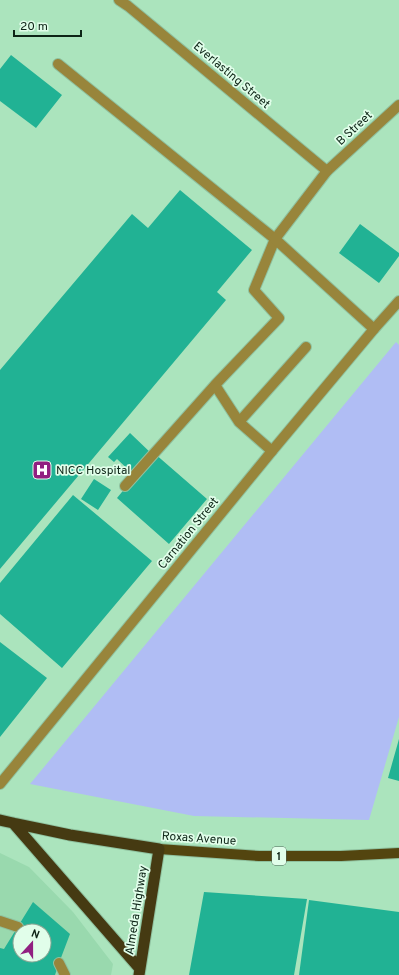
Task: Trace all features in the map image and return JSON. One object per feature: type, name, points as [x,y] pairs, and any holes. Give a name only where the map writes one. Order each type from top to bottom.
[{"type":"highway","name":"Roxas Avenue","points":[[0,820],[70,835],[159,849]]},
{"type":"highway","points":[[13,823],[140,972]]},
{"type":"highway","name":"Almeda Highway","points":[[140,972],[159,849]]},
{"type":"main road","name":"Roxas Avenue","points":[[159,849],[259,856],[341,856],[399,853]]},
{"type":"street","name":"Everlasting Street","points":[[119,0],[327,171]]},
{"type":"street","points":[[58,64],[275,239],[374,329]]},
{"type":"street","name":"B Street","points":[[215,385],[279,318],[254,290],[275,239],[327,171],[399,105]]},
{"type":"street","name":"Carnation Street","points":[[0,784],[272,451],[399,301]]},
{"type":"street","points":[[239,422],[306,347]]},
{"type":"street","points":[[125,486],[215,385],[239,422],[272,451]]},
{"type":"street","points":[[0,922],[12,925]]},
{"type":"street","points":[[59,963],[65,975]]},
{"type":"shaded area","points":[[396,342],[399,345],[399,717],[369,820],[194,816],[30,784]]},
{"type":"shaded area","points":[[0,853],[29,867],[73,912],[113,964],[111,975],[0,975]]},
{"type":"building","points":[[11,55],[62,95],[36,128],[0,101],[0,69]]},
{"type":"building","name":"NICC Hospital","points":[[180,190],[252,250],[217,292],[226,300],[0,569],[0,370],[132,214],[148,228]]},
{"type":"building","points":[[360,224],[399,253],[399,256],[379,283],[339,253]]},
{"type":"building","points":[[130,433],[153,455],[134,475],[117,459],[114,462],[108,457]]},
{"type":"building","points":[[154,453],[207,499],[169,544],[117,498]]},
{"type":"building","points":[[94,479],[111,490],[98,510],[81,499]]},
{"type":"building","points":[[73,495],[152,561],[62,668],[0,614],[0,583]]},
{"type":"building","points":[[0,642],[47,678],[0,737]]},
{"type":"building","points":[[399,739],[399,781],[388,778]]},
{"type":"building","points":[[204,892],[307,899],[294,975],[189,975]]},
{"type":"building","points":[[309,900],[399,912],[399,975],[299,975]]},
{"type":"building","points":[[33,902],[70,934],[55,975],[0,975],[0,948],[4,949],[12,936],[12,963],[52,963],[52,923],[20,923]]},
{"type":"place","name":"NICC Hospital","points":[[42,470]]}]
